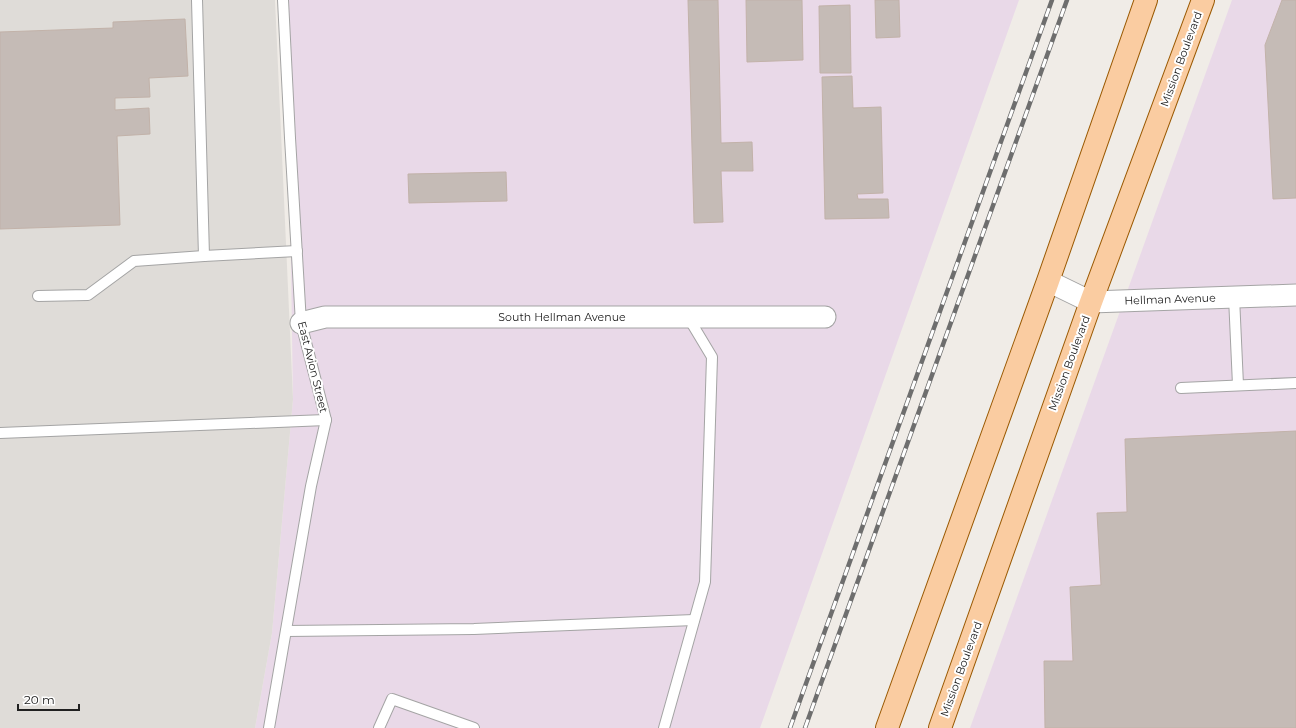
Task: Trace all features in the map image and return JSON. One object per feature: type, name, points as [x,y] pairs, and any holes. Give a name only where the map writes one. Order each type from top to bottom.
[{"type":"main road","points":[[887,728],[1048,281],[1146,0]]},
{"type":"main road","name":"Mission Boulevard","points":[[940,728],[1091,302],[1203,0]]},
{"type":"street","name":"Hellman Avenue","points":[[1048,281],[1091,302],[1296,295]]},
{"type":"street","name":"South Hellman Avenue","points":[[301,323],[325,317],[825,317]]},
{"type":"lane","points":[[196,0],[204,256]]},
{"type":"lane","name":"East Avion Street","points":[[269,728],[311,486],[326,420],[301,323],[283,0]]},
{"type":"lane","points":[[38,296],[88,295],[134,261],[297,251]]},
{"type":"lane","points":[[1234,297],[1238,385]]},
{"type":"lane","points":[[664,728],[705,582],[712,357],[688,317]]},
{"type":"lane","points":[[1181,388],[1296,383]]},
{"type":"lane","points":[[0,433],[326,420]]},
{"type":"lane","points":[[286,631],[474,629],[694,620]]},
{"type":"lane","points":[[379,728],[392,699],[474,728]]},
{"type":"shaded area","points":[[0,0],[275,0],[293,399],[272,633],[255,728],[0,728]]},
{"type":"shaded area","points":[[287,0],[1019,0],[760,728],[255,728],[272,633],[293,399]]},
{"type":"shaded area","points":[[1232,0],[1296,0],[1296,728],[970,728]]},
{"type":"building","points":[[688,0],[718,0],[721,143],[752,142],[753,171],[721,171],[723,222],[694,223]]},
{"type":"building","points":[[746,0],[802,0],[803,60],[747,62]]},
{"type":"building","points":[[875,0],[899,0],[900,37],[876,38]]},
{"type":"building","points":[[1282,0],[1296,0],[1296,198],[1273,199],[1265,45]]},
{"type":"building","points":[[850,5],[851,73],[820,73],[819,6]]},
{"type":"building","points":[[185,19],[188,76],[149,78],[150,97],[115,98],[115,110],[149,108],[150,134],[117,136],[120,225],[0,229],[0,32],[113,28],[113,22]]},
{"type":"building","points":[[852,76],[853,108],[881,107],[883,193],[857,194],[858,199],[888,199],[889,218],[825,219],[822,77]]},
{"type":"building","points":[[506,172],[507,201],[409,203],[408,174]]},
{"type":"building","points":[[1296,431],[1296,728],[1045,728],[1044,661],[1073,661],[1070,587],[1101,585],[1097,513],[1127,512],[1125,439]]},
{"type":"railway","points":[[790,728],[1052,0]]},
{"type":"railway","points":[[805,728],[1067,0]]}]
